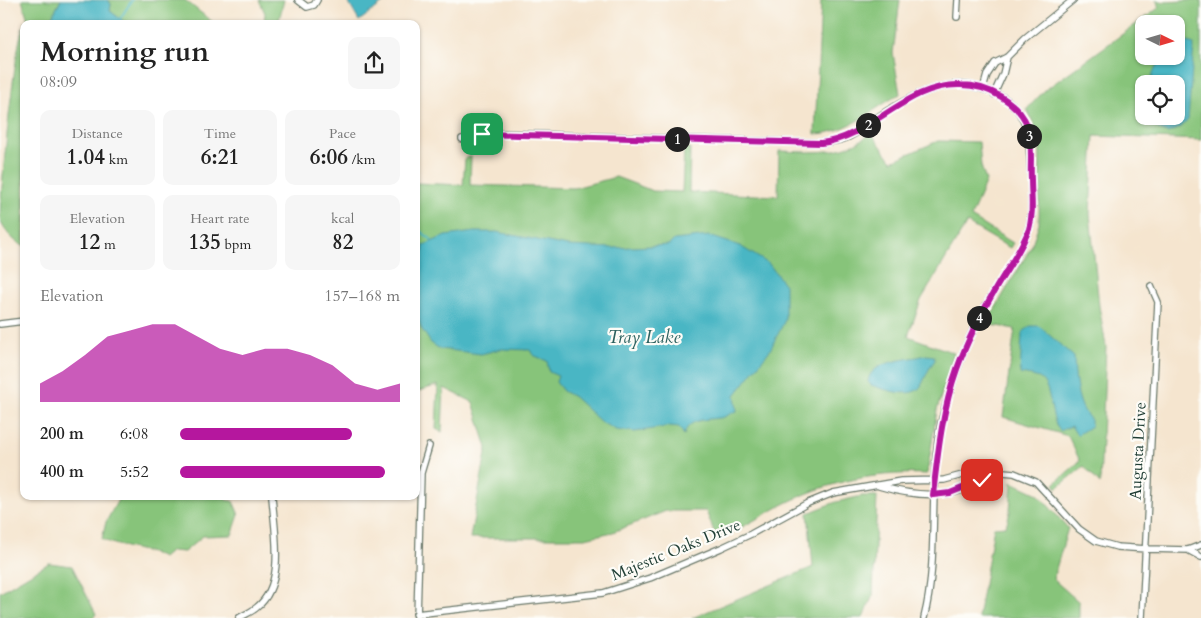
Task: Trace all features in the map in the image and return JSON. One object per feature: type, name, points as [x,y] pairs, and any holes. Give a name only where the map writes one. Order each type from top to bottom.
[{"type":"street","points":[[298,0],[307,7],[314,5],[317,0]]},
{"type":"street","points":[[957,16],[958,0]]},
{"type":"street","points":[[982,89],[987,75],[995,63],[1007,57],[1025,39],[1073,0]]},
{"type":"street","points":[[994,94],[1004,74],[1007,57]]},
{"type":"street","points":[[462,139],[491,133],[821,143],[847,138],[895,106],[922,93],[953,85],[972,86],[982,89],[1014,106],[1028,128],[1031,158],[1031,221],[1024,241],[984,308],[957,370],[942,420],[933,495],[929,590],[924,618]]},
{"type":"street","name":"Augusta Drive","points":[[1142,618],[1147,549],[1158,302],[1151,286]]},
{"type":"street","points":[[0,324],[20,322]]},
{"type":"street","points":[[416,616],[421,473],[429,446]]},
{"type":"street","name":"Majestic Oaks Drive","points":[[416,616],[603,593],[650,578],[721,548],[808,503],[833,493],[902,481],[935,481],[981,470],[1014,473],[1036,482],[1079,528],[1096,541],[1117,547],[1147,549],[1188,550],[1201,545]]},
{"type":"street","name":"Majestic Oaks Drive","points":[[876,485],[908,493],[933,495],[967,487],[982,480],[989,472]]},
{"type":"street","points":[[239,618],[256,609],[263,601],[269,592],[275,574],[272,500]]},
{"type":"street","name":"Majestic Oaks Drive","points":[[1188,550],[1201,557]]},
{"type":"green space","points":[[22,0],[61,0],[50,20],[28,20]]},
{"type":"green space","points":[[108,0],[185,0],[210,20],[122,20],[110,11],[111,4]]},
{"type":"green space","points":[[259,0],[284,0],[279,20],[264,20],[265,13]]},
{"type":"green space","points":[[821,0],[900,0],[893,53],[900,94],[849,125],[827,133],[815,134]]},
{"type":"green space","points":[[1156,0],[1165,2],[1201,0],[1201,140],[1094,136],[1090,214],[1099,306],[1106,346],[1100,484],[1084,466],[1057,488],[1054,484],[1080,461],[1068,436],[1003,417],[1015,329],[986,324],[1031,247],[1039,223],[1040,145],[1027,109],[1045,90],[1135,25],[1135,65],[1185,65],[1185,15],[1149,15],[1160,7]]},
{"type":"green space","points":[[20,37],[20,244],[9,235],[0,218],[2,181]]},
{"type":"green space","points":[[871,133],[892,161],[938,141],[979,142],[981,166],[986,181],[971,217],[1013,243],[1010,248],[967,223],[921,300],[908,336],[954,353],[937,410],[927,474],[894,474],[846,481],[814,491],[789,502],[717,539],[706,511],[666,511],[613,532],[585,538],[470,538],[487,448],[473,402],[444,388],[442,432],[436,429],[438,385],[420,391],[420,183],[463,185],[465,158],[471,156],[470,185],[574,188],[616,177],[653,191],[682,192],[684,148],[690,148],[689,192],[778,196],[779,151],[827,151],[850,146]]},
{"type":"green space","points":[[1012,482],[1038,494],[1068,528],[1053,579],[1079,602],[1079,618],[978,618],[994,527],[1006,526],[1010,512]]},
{"type":"green space","points":[[862,496],[877,496],[873,595],[863,618],[692,618],[813,567],[808,513],[836,502]]},
{"type":"green space","points":[[118,500],[226,500],[233,501],[239,515],[232,535],[203,536],[184,552],[171,551],[163,558],[102,539],[106,522]]},
{"type":"green space","points":[[49,563],[72,566],[96,614],[93,618],[0,618],[0,592]]},
{"type":"water","points":[[61,0],[108,0],[111,4],[110,11],[122,20],[50,20]]},
{"type":"water","points":[[347,0],[387,0],[360,20],[358,20]]},
{"type":"water","points":[[1185,43],[1194,44],[1188,120],[1185,123],[1185,75],[1153,75],[1157,65],[1185,65]]},
{"type":"water","points":[[1151,125],[1183,125],[1180,128],[1167,133]]},
{"type":"water","name":"Tray Lake","points":[[474,232],[497,232],[568,246],[613,248],[669,245],[674,240],[709,236],[740,246],[769,264],[785,285],[785,320],[770,350],[735,395],[737,411],[722,418],[693,423],[686,429],[684,435],[679,427],[670,426],[635,432],[616,430],[601,422],[574,397],[563,391],[556,382],[558,376],[549,372],[547,361],[533,355],[530,350],[501,349],[481,354],[440,349],[431,343],[420,325],[420,257],[422,256],[424,245],[445,236]]},
{"type":"water","points":[[1030,326],[1039,326],[1074,357],[1079,399],[1091,420],[1091,426],[1077,435],[1071,426],[1060,431],[1056,425],[1049,394],[1043,382],[1037,377],[1020,374],[1022,333]]},
{"type":"water","points":[[926,355],[934,356],[935,360],[922,384],[913,392],[891,391],[871,385],[868,382],[870,375],[883,365]]},
{"type":"waterway","points":[[120,19],[132,0]]},
{"type":"waterway","points":[[420,231],[432,240]]},
{"type":"route","points":[[482,134],[558,134],[709,141],[821,143],[847,138],[895,106],[922,93],[953,85],[972,86],[1008,100],[1028,128],[1031,158],[1031,221],[1024,241],[984,308],[957,370],[942,420],[936,454],[933,495],[950,493],[982,480]]}]
